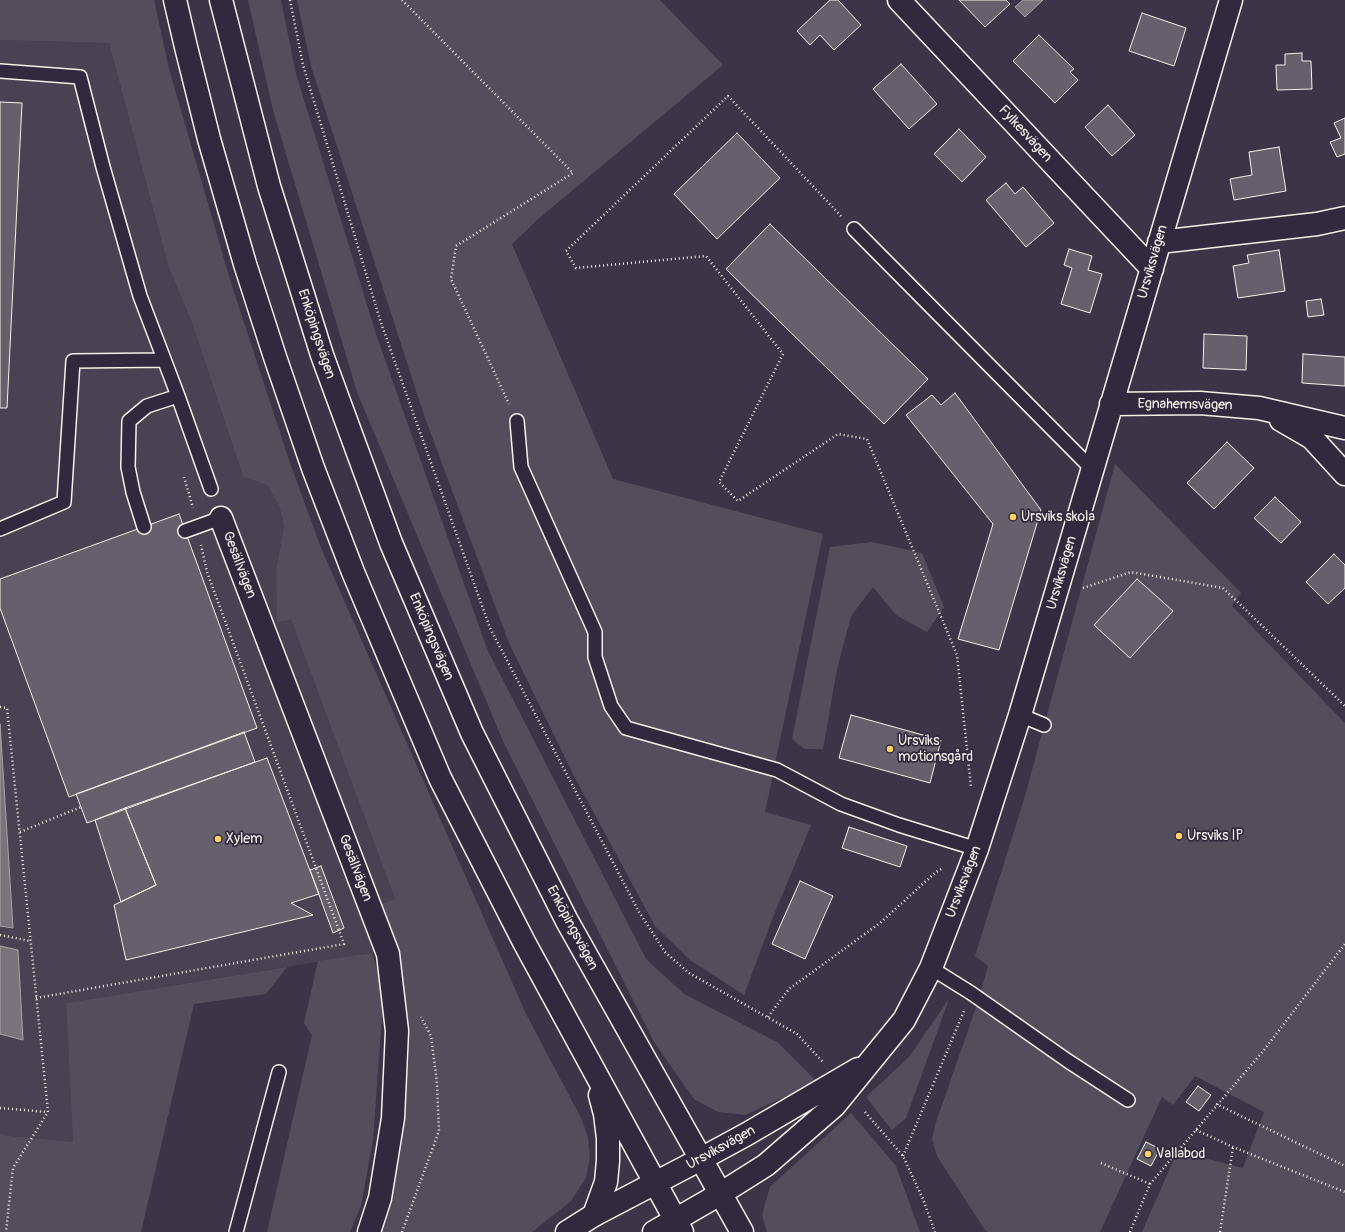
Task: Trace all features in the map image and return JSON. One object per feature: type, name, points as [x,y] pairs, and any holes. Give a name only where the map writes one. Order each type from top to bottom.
[{"type":"street","points":[[175,0],[209,139],[245,264],[313,468],[353,572],[440,778],[524,942],[679,1226]]},
{"type":"street","name":"Enköpingsvägen","points":[[221,0],[268,186],[322,355],[391,543],[475,740],[567,921],[742,1232]]},
{"type":"street","name":"Fylkesvägen","points":[[899,0],[1152,269]]},
{"type":"street","name":"Ursviksvägen","points":[[654,1232],[679,1226],[720,1194],[766,1165],[834,1106],[873,1060],[904,1020],[931,968],[977,849],[1020,715],[1160,242],[1229,2]]},
{"type":"street","points":[[1160,242],[1317,224],[1345,218]]},
{"type":"street","name":"Egnahemsvägen","points":[[1111,404],[1200,403],[1259,408],[1345,428]]},
{"type":"street","name":"Egnahemsvägen","points":[[1259,408],[1312,438],[1345,474]]},
{"type":"street","name":"Gesällvägen","points":[[221,518],[388,954],[397,1031],[393,1118],[380,1198],[369,1232]]},
{"type":"street","name":"Ursviksvägen","points":[[567,1232],[594,1215],[747,1134],[873,1060]]},
{"type":"street","points":[[594,1215],[606,1182],[608,1161],[608,1138],[605,1114],[595,1073]]},
{"type":"lane","points":[[0,71],[80,77],[103,167],[140,296],[211,489]]},
{"type":"lane","points":[[854,229],[1092,469]]},
{"type":"lane","points":[[0,529],[64,502],[73,361],[164,360]]},
{"type":"lane","points":[[144,527],[133,492],[128,467],[129,421],[147,406],[178,396]]},
{"type":"lane","points":[[517,420],[521,467],[594,632],[595,657],[610,706],[626,728],[777,770],[841,804],[899,825],[977,849]]},
{"type":"lane","points":[[191,529],[221,518]]},
{"type":"lane","points":[[1020,715],[1044,725]]},
{"type":"lane","points":[[931,968],[971,993],[1128,1100]]},
{"type":"lane","points":[[236,1232],[279,1072]]},
{"type":"path","points":[[290,0],[303,65],[381,323],[490,628],[639,912],[665,952],[689,973],[797,1034],[828,1067]]},
{"type":"path","points":[[402,0],[573,174],[456,246],[450,279],[517,420]]},
{"type":"path","points":[[854,229],[728,96],[566,251],[576,268],[706,256],[783,354],[719,482],[738,500],[838,434],[867,439],[957,656],[971,787]]},
{"type":"path","points":[[36,998],[344,944],[191,529],[190,495],[183,473]]},
{"type":"path","points":[[1055,597],[1131,572],[1223,588],[1345,706]]},
{"type":"path","points":[[0,707],[7,708],[48,1112],[13,1168],[6,1232]]},
{"type":"path","points":[[20,832],[81,807]]},
{"type":"path","points":[[768,1017],[790,989],[880,923],[936,872],[977,849]]},
{"type":"path","points":[[0,935],[30,941]]},
{"type":"path","points":[[1130,1232],[1150,1184],[1216,1104],[1264,1050],[1345,944]]},
{"type":"path","points":[[903,1156],[971,993]]},
{"type":"path","points":[[402,1232],[438,1131],[437,1083],[431,1036],[420,1016]]},
{"type":"path","points":[[1216,1104],[1345,1166]]},
{"type":"path","points":[[0,1108],[48,1112]]},
{"type":"path","points":[[865,1112],[903,1156],[923,1199],[935,1232]]},
{"type":"path","points":[[1196,1130],[1233,1147],[1345,1192]]},
{"type":"path","points":[[1220,1232],[1233,1147]]},
{"type":"path","points":[[1101,1163],[1150,1184]]},
{"type":"shaded area","points":[[0,0],[154,0],[169,69],[231,283],[289,460],[321,548],[526,1014],[581,1118],[588,1137],[590,1157],[586,1178],[571,1201],[532,1232],[379,1232],[402,1113],[409,1058],[402,968],[378,905],[395,899],[291,619],[277,623],[276,570],[284,526],[279,505],[267,485],[243,476],[193,325],[168,265],[109,43],[0,40]]},
{"type":"shaded area","points":[[248,0],[281,0],[296,74],[376,334],[487,649],[646,959],[684,994],[777,1042],[817,1082],[745,1115],[718,1112],[694,1099],[654,1042],[503,741],[357,392],[273,110]]},
{"type":"shaded area","points":[[297,0],[660,0],[723,65],[538,219],[512,244],[613,479],[823,534],[765,812],[811,825],[773,917],[744,995],[690,960],[655,926],[575,778],[509,643],[424,415],[311,66]]},
{"type":"shaded area","points":[[1023,0],[1043,0],[1025,17],[1015,7]]},
{"type":"shaded area","points":[[0,40],[109,43],[168,265],[193,325],[267,485],[279,505],[284,526],[276,570],[278,623],[291,618],[395,899],[378,905],[395,949],[66,1003],[73,1142],[0,1135]]},
{"type":"shaded area","name":"Ursviks IP","points":[[1115,464],[1241,593],[1232,606],[1345,723],[1345,1232],[1142,1232],[1174,1159],[1200,1157],[1243,1168],[1264,1112],[1195,1076],[1173,1105],[1162,1097],[1100,1232],[989,1232],[985,1230],[937,1156],[932,1139],[935,1125],[979,999],[988,966],[975,956],[1025,796]]},
{"type":"shaded area","points":[[872,542],[922,553],[944,607],[927,632],[896,615],[873,587],[851,616],[837,669],[823,749],[805,749],[792,739],[830,547]]},
{"type":"shaded area","points":[[0,724],[13,928],[0,926]]},
{"type":"shaded area","points":[[0,946],[18,950],[23,1040],[0,1034]]},
{"type":"shaded area","points":[[372,953],[380,980],[382,1015],[373,1140],[361,1206],[350,1232],[267,1232],[312,1035],[304,1023],[318,961]]},
{"type":"shaded area","points":[[287,967],[266,994],[194,1004],[141,1232],[0,1232],[0,1135],[73,1142],[66,1003]]},
{"type":"shaded area","points":[[949,999],[906,1118],[892,1130],[866,1097],[909,1057]]},
{"type":"shaded area","points":[[851,1113],[896,1166],[920,1232],[767,1232],[762,1215],[770,1187]]},
{"type":"building","points":[[830,0],[838,0],[861,25],[834,50],[820,35],[810,45],[797,31]]},
{"type":"building","points":[[959,0],[1006,0],[1010,4],[985,27]]},
{"type":"building","points":[[1142,13],[1186,28],[1174,66],[1129,51]]},
{"type":"building","points":[[1039,35],[1074,69],[1070,72],[1078,80],[1055,103],[1013,61]]},
{"type":"building","points":[[1302,53],[1302,61],[1311,61],[1312,89],[1277,90],[1276,65],[1285,65],[1285,54]]},
{"type":"building","points":[[901,64],[937,104],[909,129],[873,89]]},
{"type":"building","points":[[0,102],[22,103],[7,408],[0,408]]},
{"type":"building","points":[[1108,105],[1135,135],[1112,156],[1085,127]]},
{"type":"building","points":[[1345,118],[1345,154],[1337,157],[1330,142],[1341,138],[1334,123]]},
{"type":"building","points":[[959,129],[986,157],[962,182],[934,154]]},
{"type":"building","points":[[737,133],[780,178],[717,239],[674,194]]},
{"type":"building","points":[[1279,147],[1286,191],[1234,200],[1230,179],[1252,175],[1249,152]]},
{"type":"building","points":[[1006,183],[1015,194],[1023,187],[1054,223],[1026,247],[986,200]]},
{"type":"building","points":[[770,224],[928,379],[884,424],[726,269]]},
{"type":"building","points":[[1069,249],[1092,256],[1088,270],[1102,274],[1090,313],[1061,304],[1072,268],[1064,265]]},
{"type":"building","points":[[1279,250],[1285,291],[1238,298],[1233,266],[1249,263],[1247,255]]},
{"type":"building","points":[[1321,299],[1324,315],[1308,317],[1306,301]]},
{"type":"building","points":[[1204,334],[1247,336],[1246,370],[1203,368]]},
{"type":"building","points":[[1303,354],[1345,357],[1345,386],[1302,383]]},
{"type":"building","name":"Ursviks skola","points":[[955,393],[1041,510],[999,650],[958,639],[993,524],[906,415],[932,395],[941,405]]},
{"type":"building","points":[[1227,442],[1254,468],[1214,509],[1187,483]]},
{"type":"building","points":[[1275,497],[1301,522],[1281,543],[1254,518]]},
{"type":"building","points":[[179,514],[257,728],[69,797],[0,608],[0,579]]},
{"type":"building","points":[[1334,554],[1345,565],[1345,588],[1328,604],[1306,582]]},
{"type":"building","points":[[1137,579],[1173,611],[1130,658],[1094,625]]},
{"type":"building","name":"Ursviks motionsgård","points":[[851,715],[941,740],[930,783],[839,758]]},
{"type":"building","points":[[244,732],[255,762],[87,823],[76,794]]},
{"type":"building","name":"Xylem","points":[[267,758],[319,894],[291,903],[313,915],[126,960],[114,905],[156,885],[125,808]]},
{"type":"building","points":[[125,808],[156,885],[121,902],[95,820]]},
{"type":"building","points":[[849,827],[907,846],[900,867],[842,848]]},
{"type":"building","points":[[321,866],[344,928],[333,933],[310,870]]},
{"type":"building","points":[[800,881],[833,896],[805,959],[772,944]]},
{"type":"building","points":[[1198,1086],[1211,1095],[1199,1111],[1186,1102]]},
{"type":"building","name":"Vallabod","points":[[1146,1142],[1160,1149],[1151,1166],[1137,1159]]},
{"type":"place","name":"Ursviks skola","points":[[1013,517]]},
{"type":"place","name":"Ursviks motionsgård","points":[[890,749]]},
{"type":"place","name":"Ursviks IP","points":[[1179,836]]},
{"type":"place","name":"Xylem","points":[[218,839]]},
{"type":"place","name":"Vallabod","points":[[1148,1154]]}]
